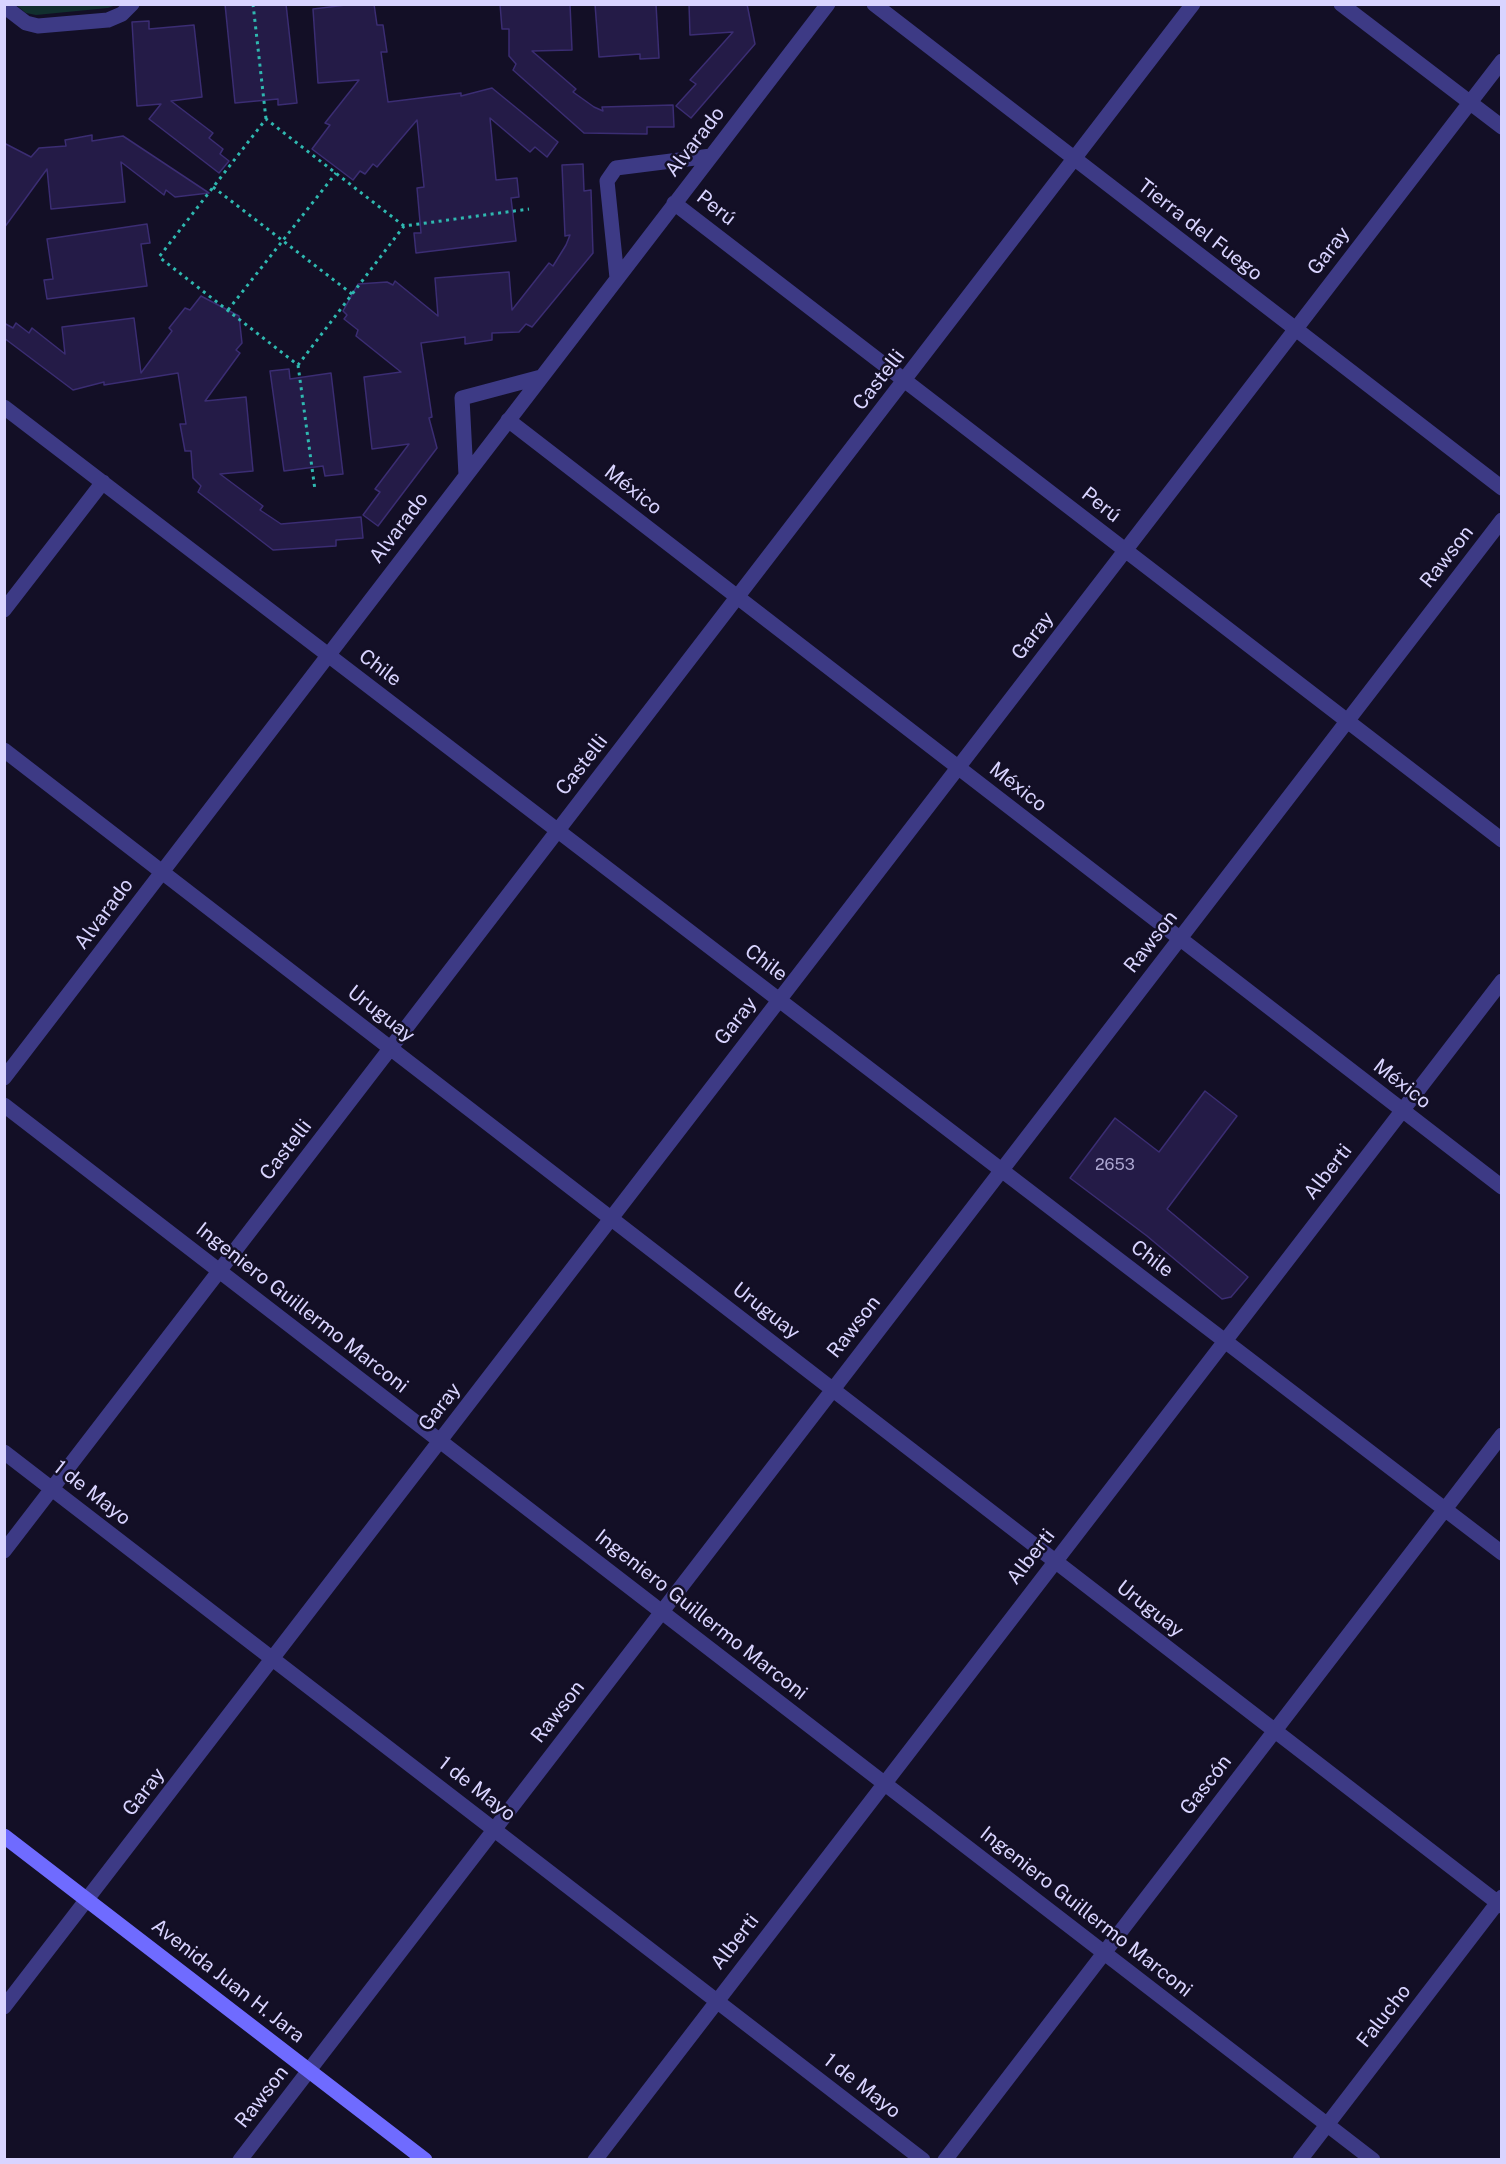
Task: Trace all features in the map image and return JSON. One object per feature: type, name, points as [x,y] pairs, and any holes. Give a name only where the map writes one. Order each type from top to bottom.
[{"type":"main road","name":"Avenida Juan H. Jara","points":[[4,1836],[425,2160]]},
{"type":"street","points":[[4,6],[27,23],[39,26],[115,18],[132,4]]},
{"type":"street","name":"Alvarado","points":[[4,1078],[828,4]]},
{"type":"street","name":"Tierra del Fuego","points":[[874,4],[1502,488]]},
{"type":"street","name":"Castelli","points":[[4,1551],[1193,4]]},
{"type":"street","points":[[1341,4],[1502,128]]},
{"type":"street","name":"Garay","points":[[4,2007],[1502,61]]},
{"type":"street","points":[[617,278],[607,181],[616,168],[711,156]]},
{"type":"street","name":"Perú","points":[[674,203],[1502,840]]},
{"type":"street","points":[[466,475],[462,398],[541,377]]},
{"type":"street","name":"Chile","points":[[4,407],[1502,1553]]},
{"type":"street","name":"México","points":[[508,420],[1502,1187]]},
{"type":"street","points":[[4,610],[103,482]]},
{"type":"street","name":"Rawson","points":[[240,2160],[1502,520]]},
{"type":"street","name":"Uruguay","points":[[4,750],[1274,1731],[1500,1902]]},
{"type":"street","name":"Alberti","points":[[595,2160],[1502,981]]},
{"type":"street","name":"Ingeniero Guillermo Marconi","points":[[4,1105],[1373,2160]]},
{"type":"street","name":"Gascón","points":[[945,2160],[1502,1435]]},
{"type":"street","name":"1 de Mayo","points":[[4,1452],[923,2160]]},
{"type":"street","name":"Falucho","points":[[1300,2160],[1500,1902]]},
{"type":"path","points":[[253,4],[266,118],[159,257],[298,364],[315,490]]},
{"type":"path","points":[[266,118],[404,226]]},
{"type":"path","points":[[228,310],[336,173]]},
{"type":"path","points":[[213,187],[352,294]]},
{"type":"path","points":[[298,364],[404,226],[529,209]]},
{"type":"green space","points":[[16,5],[116,5],[108,8],[36,15],[26,13]]},
{"type":"building","points":[[225,4],[286,4],[297,103],[278,105],[278,99],[235,103]]},
{"type":"building","points":[[374,4],[377,25],[383,25],[387,52],[381,52],[388,102],[461,93],[461,96],[492,88],[558,142],[547,157],[535,147],[530,152],[490,118],[496,180],[517,178],[519,197],[511,198],[516,241],[416,253],[414,233],[421,233],[417,188],[424,187],[417,120],[377,167],[373,164],[365,174],[360,171],[353,180],[312,149],[330,125],[325,123],[359,80],[318,83],[313,9]]},
{"type":"building","points":[[500,4],[570,4],[572,50],[532,51],[576,89],[573,92],[594,107],[603,111],[602,107],[673,105],[674,127],[647,127],[647,134],[584,133],[513,70],[516,64],[509,56],[509,29],[502,29]]},
{"type":"building","points":[[595,4],[656,4],[659,58],[640,59],[640,54],[599,57]]},
{"type":"building","points":[[689,4],[747,4],[755,44],[691,118],[676,106],[696,84],[690,80],[733,32],[690,35]]},
{"type":"building","points":[[149,21],[149,29],[194,25],[202,97],[171,101],[213,133],[209,138],[223,149],[220,154],[229,161],[219,173],[149,119],[161,104],[137,106],[132,22]]},
{"type":"building","points":[[92,135],[92,141],[123,136],[209,193],[175,197],[166,190],[164,195],[121,162],[125,202],[51,209],[47,169],[4,228],[4,143],[31,157],[39,148],[66,146],[65,140]]},
{"type":"building","points":[[583,164],[584,191],[591,190],[593,253],[532,327],[526,324],[519,332],[492,333],[492,340],[465,344],[465,337],[421,343],[432,417],[429,418],[437,448],[378,526],[363,515],[380,492],[375,489],[409,444],[372,449],[364,377],[401,372],[356,336],[358,330],[344,319],[347,315],[343,311],[358,284],[387,282],[393,285],[395,281],[438,316],[435,278],[509,272],[512,310],[549,263],[553,266],[566,245],[570,235],[565,236],[562,165]]},
{"type":"building","points":[[147,224],[150,243],[141,244],[147,286],[47,299],[44,280],[53,279],[47,239]]},
{"type":"building","points":[[201,296],[239,316],[242,343],[236,350],[240,353],[205,401],[246,397],[253,471],[220,474],[263,506],[260,510],[281,524],[361,517],[363,538],[336,540],[336,546],[273,550],[198,492],[201,486],[193,478],[191,451],[185,451],[180,424],[186,424],[178,373],[104,385],[104,382],[73,390],[4,338],[4,323],[13,328],[16,323],[29,333],[32,328],[65,354],[62,327],[134,318],[141,373],[172,331],[169,328],[185,308],[190,310]]},
{"type":"building","points":[[289,369],[290,379],[331,373],[343,474],[325,476],[323,466],[284,471],[270,371]]},
{"type":"building","points":[[1205,1091],[1237,1116],[1167,1209],[1248,1277],[1231,1297],[1222,1299],[1147,1236],[1070,1178],[1115,1118],[1159,1152]]}]
